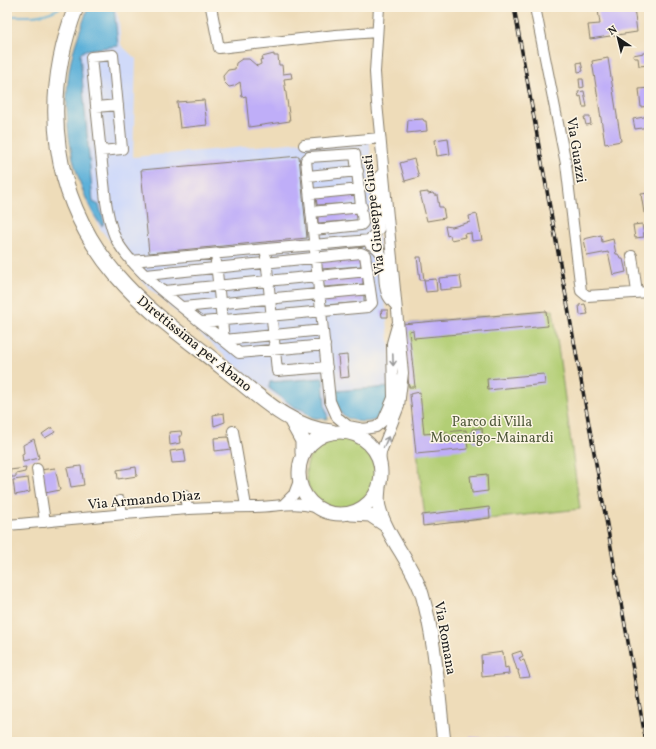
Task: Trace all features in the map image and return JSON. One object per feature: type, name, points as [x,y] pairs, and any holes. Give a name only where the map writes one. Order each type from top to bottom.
[{"type":"highway","name":"Direttissima per Abano","points":[[76,7],[59,64],[55,122],[61,161],[68,191],[87,232],[118,276],[154,312],[292,421],[318,431],[343,433]]},
{"type":"highway","name":"Direttissima per Abano","points":[[292,421],[303,441],[303,453]]},
{"type":"main road","points":[[343,433],[366,441],[375,452],[380,465],[379,486],[373,498],[362,508],[349,514],[337,514],[325,512],[307,499],[299,481],[298,466],[303,453],[310,443],[320,436],[343,433]]},
{"type":"main road","name":"Via Romana","points":[[379,486],[379,507],[385,525],[412,570],[422,593],[431,628],[444,742]]},
{"type":"main road","name":"Via Romana","points":[[349,514],[370,515],[385,525]]},
{"type":"street","points":[[211,7],[220,48],[377,32]]},
{"type":"street","name":"Via Giuseppe Giusti","points":[[379,7],[375,72],[383,172],[403,373],[399,406],[391,431],[381,452],[380,465]]},
{"type":"street","name":"Via Guazzi","points":[[535,7],[566,164],[581,288],[587,296],[637,292]]},
{"type":"street","points":[[101,151],[122,149],[113,55],[91,57],[106,202],[111,225],[117,242],[131,261],[146,275],[239,353],[325,346]]},
{"type":"street","points":[[96,107],[118,105]]},
{"type":"street","points":[[304,145],[380,138]]},
{"type":"street","points":[[313,230],[361,225],[363,223],[358,171],[354,153],[309,157],[306,160],[330,409],[333,418],[343,433],[367,435],[378,432],[394,419]]},
{"type":"street","points":[[308,176],[358,171]]},
{"type":"street","points":[[131,261],[370,240],[379,229],[375,182],[383,172]]},
{"type":"street","points":[[310,194],[360,189]]},
{"type":"street","points":[[311,212],[362,207]]},
{"type":"street","points":[[370,240],[370,244],[376,246],[382,253],[386,290],[388,296],[396,306]]},
{"type":"street","points":[[266,249],[276,368],[279,371],[327,368]]},
{"type":"street","points":[[215,254],[224,340]]},
{"type":"street","points":[[146,275],[267,262],[363,254],[365,257],[372,305],[368,307],[202,322]]},
{"type":"street","points":[[632,256],[637,292],[649,292]]},
{"type":"street","points":[[164,291],[368,271]]},
{"type":"street","points":[[184,307],[370,289]]},
{"type":"street","points":[[330,401],[336,417],[348,426],[364,429],[376,427],[383,421],[393,398],[392,344],[398,322]]},
{"type":"street","points":[[224,340],[323,330]]},
{"type":"street","points":[[233,431],[246,506]]},
{"type":"street","points":[[37,469],[45,522]]},
{"type":"street","points":[[284,504],[294,494],[299,481]]},
{"type":"street","points":[[185,495],[187,509]]},
{"type":"street","points":[[120,501],[122,514]]},
{"type":"street","name":"Via Armando Diaz","points":[[7,525],[187,509],[299,503],[315,506]]},
{"type":"shaded area","points":[[89,7],[115,7],[119,20],[121,45],[136,59],[133,157],[369,136],[392,370],[387,396],[358,417],[338,415],[319,418],[294,411],[230,361],[143,282],[101,230],[88,205],[79,180],[72,61]]},
{"type":"green space","name":"Parco di Villa Mocenigo-Mainardi","points":[[553,310],[580,509],[426,526],[402,324]]},
{"type":"green space","points":[[342,437],[362,443],[372,453],[378,473],[372,493],[362,503],[342,509],[322,503],[312,493],[306,473],[312,453],[322,443]]},
{"type":"water","points":[[88,7],[114,7],[118,46],[85,50],[80,54],[93,202],[99,205],[104,222],[102,226],[91,209],[83,191],[73,159],[68,125],[67,90],[69,73],[72,56]]},
{"type":"water","points":[[323,378],[325,406],[328,419],[309,416],[303,410],[294,407],[269,388],[270,382]]},
{"type":"water","points":[[391,387],[385,410],[378,419],[368,422],[356,421],[342,414],[340,412],[334,391]]},
{"type":"building","points":[[634,7],[637,32],[590,39],[588,25],[600,24],[598,10]]},
{"type":"building","points":[[649,52],[649,65],[639,66],[638,58],[634,58],[633,55]]},
{"type":"building","points":[[274,54],[274,56],[278,56],[279,65],[282,65],[283,74],[291,73],[292,78],[284,79],[290,121],[249,127],[246,96],[242,97],[240,82],[229,87],[224,82],[223,76],[228,70],[235,69],[236,63],[242,59],[249,59],[257,66],[261,64],[260,60],[263,59],[262,57]]},
{"type":"building","points":[[608,58],[621,141],[605,144],[592,61]]},
{"type":"building","points":[[581,62],[583,71],[578,72],[577,63]]},
{"type":"building","points":[[579,79],[583,79],[584,87],[580,88]]},
{"type":"building","points":[[649,88],[649,106],[641,107],[639,89]]},
{"type":"building","points":[[584,91],[587,107],[583,107],[581,96],[579,97],[578,92]]},
{"type":"building","points":[[204,100],[207,125],[180,128],[177,102]]},
{"type":"building","points":[[649,116],[649,127],[635,129],[633,119]]},
{"type":"building","points":[[584,117],[590,117],[591,124],[586,125]]},
{"type":"building","points":[[423,119],[426,121],[427,131],[407,133],[408,120]]},
{"type":"building","points":[[646,137],[649,137],[649,152],[648,152]]},
{"type":"building","points":[[448,138],[450,154],[437,156],[435,140]]},
{"type":"building","points":[[299,156],[307,238],[149,253],[141,170]]},
{"type":"building","points":[[414,159],[419,177],[405,181],[400,163]]},
{"type":"building","points":[[428,192],[428,194],[433,193],[434,195],[437,195],[439,207],[443,207],[445,218],[427,221],[420,193]]},
{"type":"building","points":[[649,193],[649,213],[644,213],[641,194]]},
{"type":"building","points":[[356,195],[356,203],[317,205],[316,197]]},
{"type":"building","points":[[357,212],[358,220],[318,223],[318,215]]},
{"type":"building","points":[[477,214],[482,240],[472,241],[471,233],[464,234],[465,237],[451,240],[450,235],[447,236],[445,226],[452,227],[470,222],[469,216]]},
{"type":"building","points":[[642,224],[644,237],[635,238],[633,225]]},
{"type":"building","points":[[601,235],[602,242],[613,239],[616,254],[623,259],[626,272],[613,275],[608,252],[587,256],[584,239]]},
{"type":"building","points":[[417,257],[421,257],[424,280],[420,280]]},
{"type":"building","points":[[360,258],[361,266],[321,269],[321,261]]},
{"type":"building","points":[[363,276],[363,284],[324,287],[323,279]]},
{"type":"building","points":[[460,276],[462,288],[440,290],[439,278]]},
{"type":"building","points":[[436,279],[437,291],[426,292],[424,280]]},
{"type":"building","points":[[364,294],[364,302],[325,305],[324,297]]},
{"type":"building","points":[[585,304],[588,314],[580,315],[579,305]]},
{"type":"building","points":[[381,310],[388,310],[388,317],[382,317]]},
{"type":"building","points":[[546,311],[548,326],[414,338],[413,330],[409,331],[415,387],[409,387],[402,324]]},
{"type":"building","points":[[347,355],[349,377],[340,378],[338,356]]},
{"type":"building","points":[[544,374],[545,384],[488,390],[487,379]]},
{"type":"building","points":[[420,392],[424,434],[466,430],[468,449],[416,454],[410,394]]},
{"type":"building","points":[[224,413],[225,422],[214,426],[213,415]]},
{"type":"building","points":[[52,427],[55,432],[45,438],[42,434]]},
{"type":"building","points":[[482,428],[483,442],[473,443],[472,429]]},
{"type":"building","points":[[181,431],[182,436],[179,436],[180,443],[170,445],[169,432]]},
{"type":"building","points":[[228,437],[231,449],[215,451],[214,438]]},
{"type":"building","points":[[34,439],[39,458],[23,462],[23,445]]},
{"type":"building","points":[[184,449],[186,462],[172,463],[170,451]]},
{"type":"building","points":[[81,466],[84,485],[71,487],[67,468]]},
{"type":"building","points":[[136,467],[137,476],[118,479],[117,470]]},
{"type":"building","points":[[26,468],[25,472],[16,474],[16,477],[11,477],[10,470]]},
{"type":"building","points":[[55,468],[60,490],[45,493],[40,470]]},
{"type":"building","points":[[487,474],[488,491],[472,493],[470,476]]},
{"type":"building","points":[[28,478],[30,492],[15,495],[13,480]]},
{"type":"building","points":[[7,498],[10,498],[11,505],[7,506]]},
{"type":"building","points":[[489,507],[490,518],[423,526],[422,515]]},
{"type":"building","points":[[521,651],[523,656],[519,658],[521,661],[524,660],[530,677],[520,678],[518,672],[519,670],[517,670],[512,654]]},
{"type":"building","points":[[503,652],[505,668],[508,667],[509,674],[482,677],[481,655]]},
{"type":"building","points":[[470,737],[526,741],[526,742],[470,742]]},
{"type":"waterway","points":[[7,16],[41,15],[55,11],[61,7]]},
{"type":"railway","points":[[514,7],[646,742]]}]
